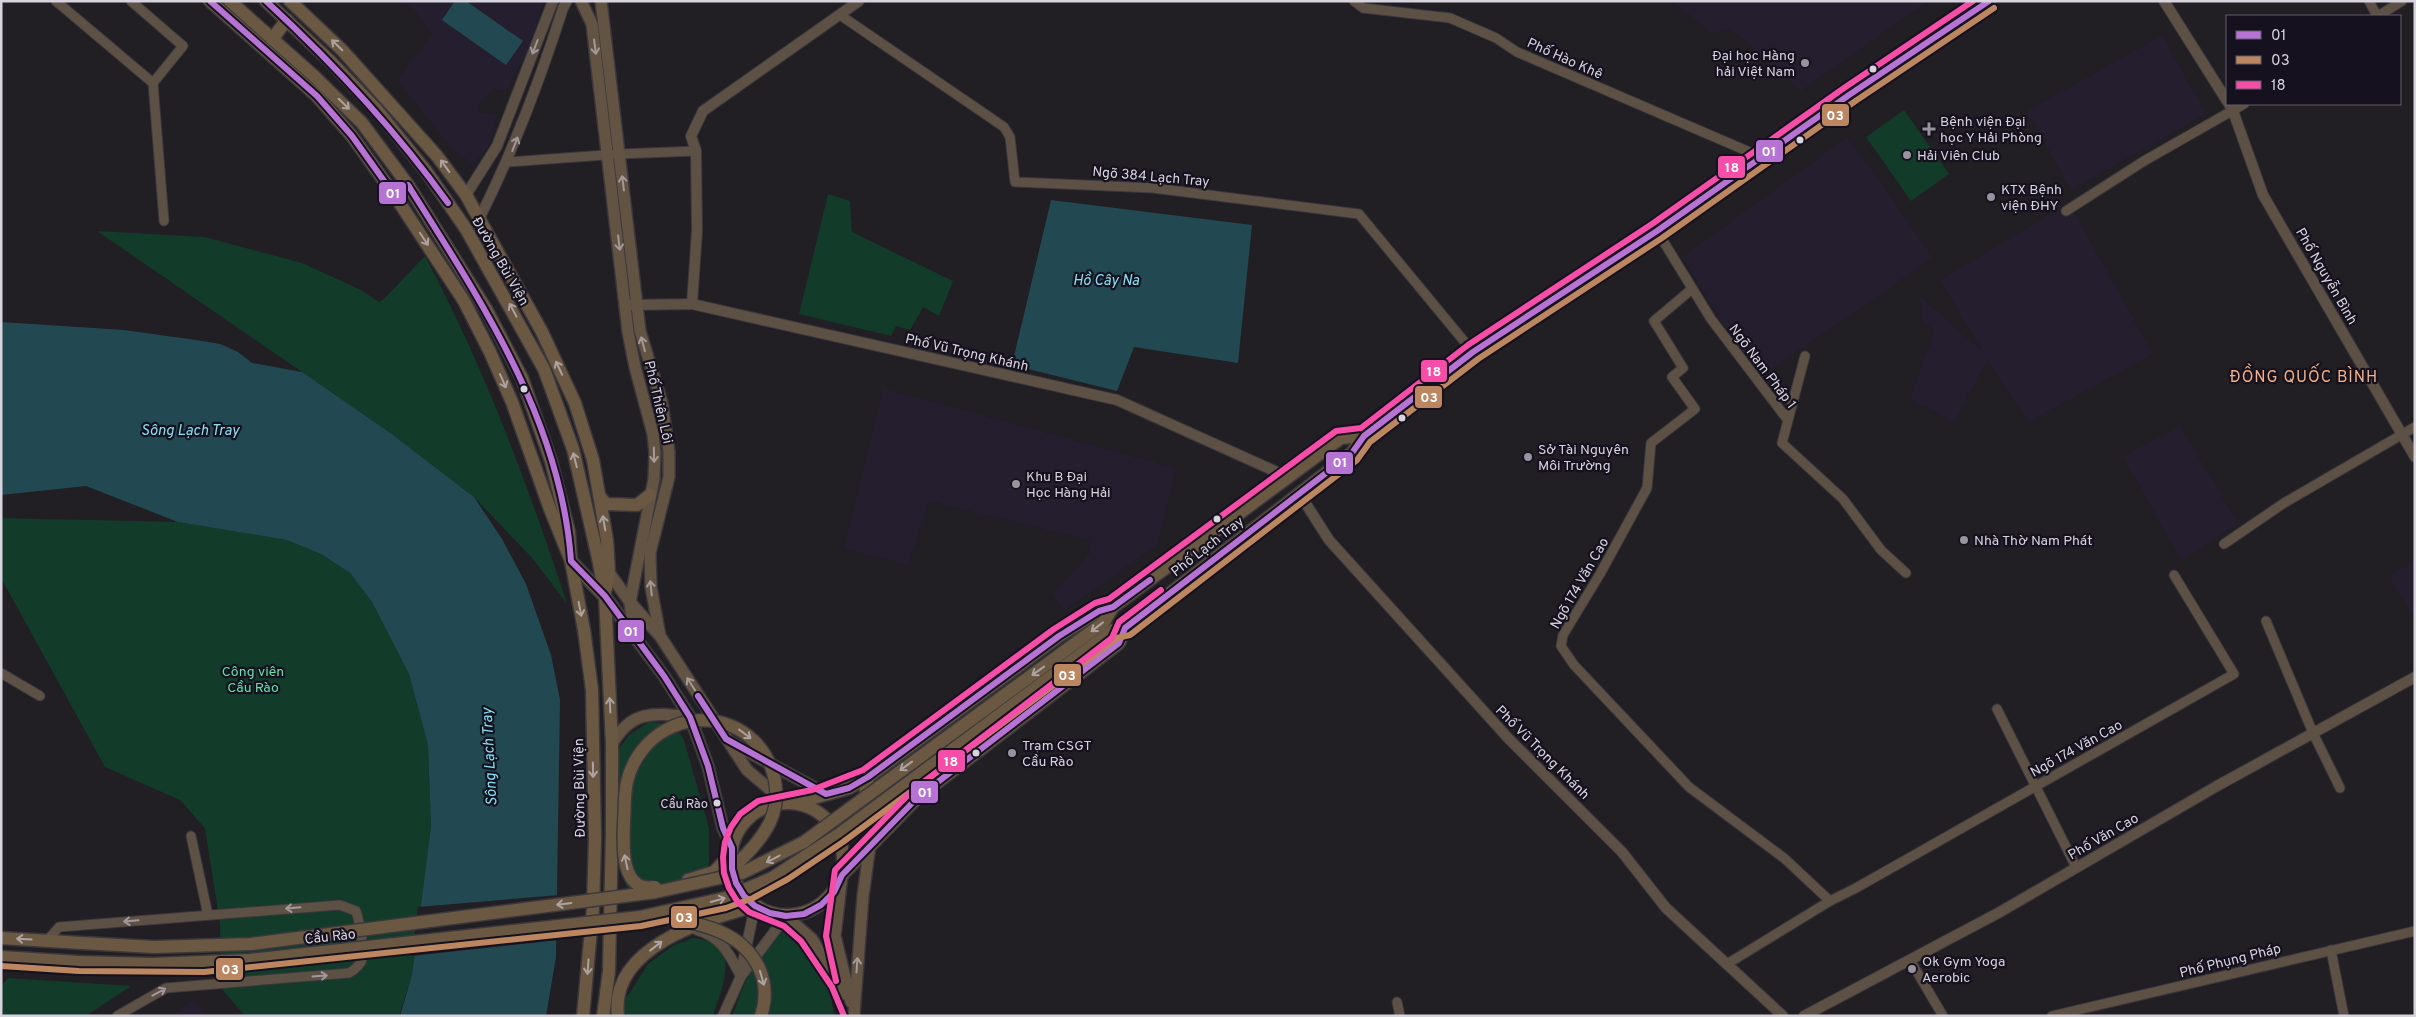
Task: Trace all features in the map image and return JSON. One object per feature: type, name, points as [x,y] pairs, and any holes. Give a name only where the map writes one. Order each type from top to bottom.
[{"type":"main road","name":"Đường Bùi Viện","points":[[210,1],[317,96],[352,136],[397,199],[464,301],[490,352],[512,402],[550,509],[571,561]]},
{"type":"main road","name":"Đường Bùi Viện","points":[[230,1],[315,77],[362,123],[408,185],[481,302],[522,378],[551,461],[569,532],[571,561],[584,630],[592,690],[595,838],[593,908],[583,1016]]},
{"type":"main road","name":"Đường Bùi Viện","points":[[266,1],[378,110],[426,172],[466,229],[544,369],[570,440],[605,596],[612,744],[612,909],[609,971],[603,1016]]},
{"type":"main road","name":"Đường Bùi Viện","points":[[290,1],[342,50],[437,156],[466,195],[542,332],[575,403],[593,460],[610,572],[605,596]]},
{"type":"main road","name":"Phố Thiên Lôi","points":[[581,1],[598,25]]},
{"type":"main road","name":"Phố Thiên Lôi","points":[[601,1],[598,25],[632,305],[635,367],[653,434],[654,479],[630,602],[632,622],[637,640],[664,676],[690,717],[708,766],[723,828],[731,851]]},
{"type":"main road","name":"Phố Lạch Tray","points":[[842,875],[917,798],[1119,643],[1126,628],[1352,453],[1364,436],[1473,352],[1657,231],[1761,157],[1989,1]]},
{"type":"main road","points":[[272,39],[287,20]]},
{"type":"main road","points":[[397,199],[408,185]]},
{"type":"main road","name":"Phố Thiên Lôi","points":[[632,305],[662,404],[669,452],[669,477],[650,553],[651,587],[660,636],[726,740],[748,770],[791,803]]},
{"type":"main road","name":"Phố Lạch Tray","points":[[791,803],[849,788],[868,776],[1059,636],[1099,611],[1113,607],[1341,438],[1364,436]]},
{"type":"main road","points":[[600,497],[606,504],[637,505],[650,495]]},
{"type":"main road","points":[[598,558],[630,602],[660,636]]},
{"type":"main road","points":[[571,561],[605,596],[637,640]]},
{"type":"main road","name":"Cầu Rào","points":[[1,957],[153,964],[250,960],[651,916],[740,893],[793,866],[855,823],[1080,647],[1104,622],[1113,607]]},
{"type":"main road","name":"Cầu Rào","points":[[1,938],[154,946],[251,944],[656,892],[742,873],[762,865],[804,842],[1080,647],[1113,630],[1126,628]]},
{"type":"main road","points":[[612,744],[618,732],[638,718],[664,713],[690,717]]},
{"type":"main road","points":[[720,878],[736,864],[764,833],[774,810],[776,786],[769,762],[749,735],[717,721],[696,720],[676,724],[649,742],[635,760],[628,780],[623,848],[627,869],[637,884],[644,888],[660,886],[714,872],[731,851],[737,833],[746,821],[758,811],[772,805],[791,803],[821,814],[833,826],[841,841],[844,858],[835,936],[854,1015]]},
{"type":"main road","points":[[726,740],[826,794]]},
{"type":"main road","points":[[868,776],[865,790],[869,806],[879,814],[895,820]]},
{"type":"main road","points":[[854,1015],[862,896],[870,845]]},
{"type":"main road","points":[[731,851],[732,869],[736,883],[744,896],[755,906],[770,914],[786,916],[804,914],[821,905],[834,892],[842,875]]},
{"type":"main road","points":[[618,1016],[619,1000],[628,972],[656,945],[685,930],[755,906]]},
{"type":"main road","points":[[651,916],[706,926],[725,933],[742,944],[752,955],[762,977],[765,999],[761,1016]]},
{"type":"main road","points":[[786,916],[801,928],[819,949],[854,1015]]},
{"type":"street","points":[[56,1],[153,83]]},
{"type":"street","points":[[131,1],[183,46],[153,83],[164,221]]},
{"type":"street","points":[[466,195],[497,146],[553,1]]},
{"type":"street","points":[[479,219],[508,162],[542,73],[562,8],[567,1]]},
{"type":"street","points":[[692,304],[697,230],[696,151],[691,136],[703,111],[859,1]]},
{"type":"street","name":"Phố Hào Khê","points":[[1354,1],[1363,8],[1450,18],[1496,38],[1517,52],[1761,157]]},
{"type":"street","name":"Phố Nguyễn Bình","points":[[2164,1],[2226,99]]},
{"type":"street","points":[[2369,1],[2377,15]]},
{"type":"street","points":[[2380,15],[2402,1]]},
{"type":"street","name":"Ngõ 384 Lạch Tray","points":[[840,15],[1004,127],[1010,137],[1015,182],[1153,188],[1360,214],[1473,352]]},
{"type":"street","points":[[2066,211],[2230,105]]},
{"type":"street","name":"Phố Nguyễn Bình","points":[[2230,105],[2263,195],[2415,457]]},
{"type":"street","points":[[508,162],[614,154],[696,151]]},
{"type":"street","name":"Ngõ Nam Pháp 1","points":[[1657,231],[1710,319],[1787,419],[1782,443],[1843,499],[1881,550],[1906,573]]},
{"type":"street","name":"Ngõ 174 Văn Cao","points":[[1692,289],[1654,321],[1683,368],[1672,377],[1695,409],[1651,443],[1647,488],[1600,574],[1563,635],[1561,646],[1574,665],[1689,787],[1770,847],[1830,900]]},
{"type":"street","name":"Phố Vũ Trọng Khánh","points":[[632,305],[692,304],[1117,400],[1288,477]]},
{"type":"street","points":[[1787,419],[1805,356]]},
{"type":"street","points":[[2224,544],[2284,503],[2415,427]]},
{"type":"street","name":"Phố Vũ Trọng Khánh","points":[[1299,493],[1329,540],[1508,738],[1622,852],[1666,908],[1783,1016]]},
{"type":"street","name":"Ngõ 174 Văn Cao","points":[[1728,964],[1830,900],[1856,888],[2234,674],[2174,576]]},
{"type":"street","points":[[2266,621],[2313,733],[2340,788]]},
{"type":"street","points":[[1,674],[40,696]]},
{"type":"street","name":"Phố Văn Cao","points":[[1804,1016],[2000,912],[2076,867],[2415,677]]},
{"type":"street","points":[[1997,709],[2076,867]]},
{"type":"street","points":[[190,836],[208,915]]},
{"type":"street","points":[[47,940],[59,927],[340,905],[356,911],[359,919],[363,958],[356,969],[350,973],[166,988],[117,1016]]},
{"type":"street","points":[[741,976],[755,906]]},
{"type":"street","points":[[722,1016],[741,976],[786,916]]},
{"type":"street","points":[[685,930],[708,934],[724,944],[741,976]]},
{"type":"street","name":"Phố Phụng Pháp","points":[[2052,1016],[2415,931]]},
{"type":"street","points":[[2331,950],[2344,1016]]},
{"type":"street","points":[[1910,960],[1943,1016]]},
{"type":"street","points":[[1397,1002],[1400,1016]]},
{"type":"shaded area","points":[[402,1],[544,1],[528,50],[506,91],[493,89],[479,103],[479,112],[498,114],[488,147],[473,165],[451,148],[397,80],[432,34],[415,11]]},
{"type":"shaded area","name":"Đại học Hàng hải Việt Nam","points":[[1672,1],[1928,1],[1801,91],[1730,28],[1713,34]]},
{"type":"shaded area","points":[[2162,35],[2206,114],[2071,190],[2027,111]]},
{"type":"shaded area","points":[[1846,138],[1854,145],[1933,258],[1760,377],[1717,314],[1682,257]]},
{"type":"shaded area","points":[[2069,203],[2153,354],[2029,422],[1988,360],[1954,422],[1910,399],[1934,332],[1921,318],[1921,297],[1983,352],[1940,280]]},
{"type":"shaded area","name":"Khu B Đại Học Hàng Hải","points":[[883,388],[1176,468],[1157,545],[1065,610],[1052,595],[1090,553],[1089,540],[929,501],[908,565],[844,549]]},
{"type":"shaded area","points":[[2180,426],[2238,523],[2181,560],[2123,456]]},
{"type":"shaded area","points":[[2415,561],[2415,619],[2389,576]]},
{"type":"shaded area","points":[[194,999],[206,1016],[171,1016]]},
{"type":"green space","name":"Hải Viên Club","points":[[1904,110],[1949,174],[1911,201],[1866,137]]},
{"type":"green space","points":[[828,194],[850,201],[852,232],[953,281],[939,316],[923,307],[910,330],[896,326],[891,336],[799,314]]},
{"type":"green space","points":[[97,231],[205,237],[302,263],[361,290],[379,302],[425,256],[486,383],[537,515],[567,604],[533,559],[474,497],[389,432]]},
{"type":"green space","name":"Công viên Cầu Rào","points":[[1,518],[178,522],[287,540],[321,554],[350,573],[372,602],[409,674],[428,745],[431,826],[412,975],[399,1016],[245,1016],[221,988],[220,924],[205,828],[180,800],[105,767],[1,578]]},
{"type":"green space","points":[[649,722],[660,723],[674,728],[684,740],[709,828],[709,863],[701,879],[635,893],[626,886],[617,863],[618,750],[629,735]]},
{"type":"green space","points":[[792,927],[812,945],[824,966],[834,1016],[732,1016],[747,977],[761,952],[780,933]]},
{"type":"green space","points":[[693,938],[709,942],[719,948],[724,957],[726,967],[724,979],[713,1016],[611,1016],[629,994],[648,964],[674,945]]},
{"type":"green space","points":[[8,978],[131,986],[86,1016],[3,1016],[1,986]]},
{"type":"water","points":[[455,1],[466,1],[523,41],[506,65],[442,20]]},
{"type":"water","name":"Hồ Cây Na","points":[[1051,200],[1252,225],[1238,363],[1134,347],[1117,391],[1012,365]]},
{"type":"water","name":"Sông Lạch Tray","points":[[1,322],[124,330],[196,340],[220,344],[238,352],[252,363],[302,372],[389,432],[474,497],[502,539],[526,584],[551,655],[560,700],[556,957],[546,1016],[400,1016],[412,975],[431,826],[428,745],[409,674],[372,602],[350,573],[321,554],[287,540],[178,522],[86,486],[1,495]]},
{"type":"pier","points":[[559,895],[559,940],[412,956],[418,907]]},
{"type":"transit line","name":"01","points":[[210,1],[317,96],[352,136],[397,199],[408,185],[436,229],[489,318],[513,364],[534,411],[552,459],[564,509],[571,561],[605,596],[664,676],[690,717],[708,766],[723,828],[732,848],[732,869],[736,883],[744,896],[755,906],[770,913],[786,916],[804,914],[821,905],[834,892],[842,875],[917,798],[1119,643],[1125,628],[1352,453],[1364,436],[1473,352],[1657,231],[1849,95],[1989,1]]},
{"type":"transit line","name":"01","points":[[266,1],[315,48],[385,123],[448,203]]},
{"type":"transit line","name":"18","points":[[844,1016],[832,987],[801,941],[784,926],[749,912],[737,901],[729,888],[724,873],[723,857],[725,842],[731,827],[740,814],[758,801],[812,790],[863,770],[1054,629],[1095,603],[1109,599],[1336,431],[1361,428],[1468,345],[1652,224],[1844,88],[1973,1]]},
{"type":"transit line","name":"03","points":[[1,966],[79,971],[204,972],[641,926],[726,908],[753,898],[788,879],[843,842],[1117,638],[1130,635],[1357,460],[1370,442],[1478,359],[1662,238],[1854,102],[1994,8]]},
{"type":"transit line","name":"01","points":[[698,696],[726,739],[826,794],[849,788],[868,777],[1059,636],[1099,611],[1113,607],[1150,580]]},
{"type":"transit line","name":"18","points":[[836,981],[826,936],[835,870],[912,791],[1112,638],[1119,622],[1161,590]]},
{"type":"place","name":"Đại học Hàng hải Việt Nam","points":[[1805,63]]},
{"type":"place","name":"Bệnh viện Đại học Y Hải Phòng","points":[[1929,129]]},
{"type":"place","name":"Hải Viên Club","points":[[1907,155]]},
{"type":"place","name":"KTX Bệnh viện ĐHY","points":[[1991,197]]},
{"type":"place","name":"Sở Tài Nguyên Môi Trường","points":[[1528,457]]},
{"type":"place","name":"Khu B Đại Học Hàng Hải","points":[[1016,484]]},
{"type":"place","name":"Nhà Thờ Nam Phát","points":[[1964,540]]},
{"type":"place","name":"Trạm CSGT Cầu Rào","points":[[1012,753]]},
{"type":"place","name":"Cầu Rào","points":[[717,803]]},
{"type":"place","name":"Ok Gym Yoga Aerobic","points":[[1912,969]]},
{"type":"district","name":"ĐỒNG QUỐC BÌNH","points":[[2304,376]]}]
